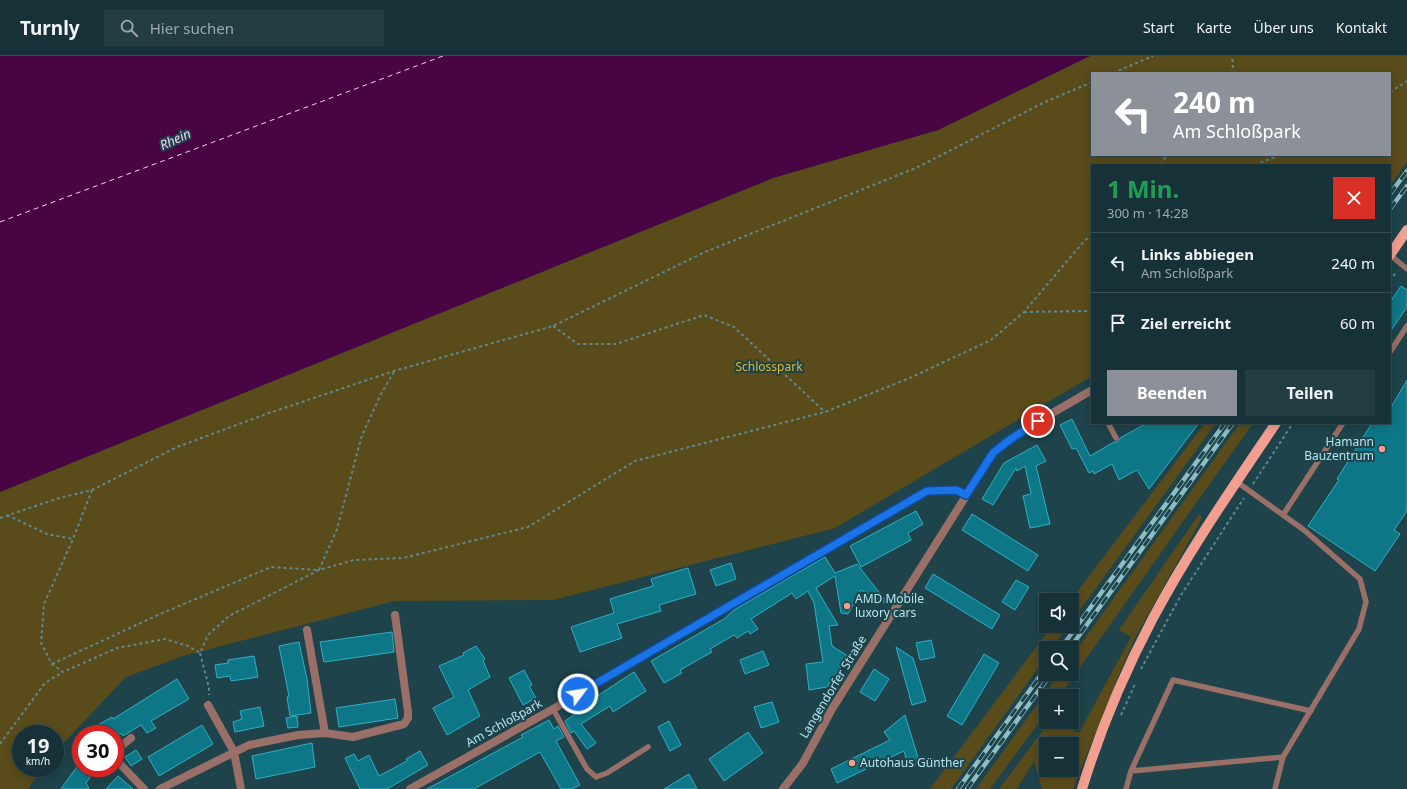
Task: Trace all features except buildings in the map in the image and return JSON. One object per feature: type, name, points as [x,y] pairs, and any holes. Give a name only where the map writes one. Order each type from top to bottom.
[{"type":"main road","points":[[1391,254],[1407,230]]},
{"type":"main road","points":[[1082,789],[1113,702],[1140,644],[1167,592],[1236,482],[1275,424]]},
{"type":"street","points":[[966,495],[983,466],[1000,446],[1091,392]]},
{"type":"street","name":"Am Schloßpark","points":[[410,789],[420,787],[927,491],[956,490],[966,495]]},
{"type":"street","name":"Langendorfer Straße","points":[[783,789],[803,762],[832,710],[966,495]]},
{"type":"street","points":[[160,789],[249,745],[269,740],[325,733],[353,737],[404,724],[408,718],[395,615]]},
{"type":"street","points":[[307,630],[325,733]]},
{"type":"street","points":[[208,705],[234,752],[241,789]]},
{"type":"street","points":[[131,738],[119,748],[119,763],[144,789]]},
{"type":"lane","points":[[1391,257],[1407,269]]},
{"type":"lane","points":[[1391,350],[1407,326]]},
{"type":"lane","points":[[1109,424],[1116,438]]},
{"type":"lane","points":[[1283,515],[1342,424]]},
{"type":"lane","points":[[1236,482],[1304,530],[1360,579],[1366,602],[1359,629],[1283,757],[1275,789]]},
{"type":"lane","points":[[1126,789],[1131,772],[1173,680],[1311,711]]},
{"type":"lane","points":[[553,709],[587,770],[596,777],[607,773],[648,747]]},
{"type":"lane","points":[[1131,772],[1283,757]]},
{"type":"path","points":[[1116,72],[1153,56]]},
{"type":"path","points":[[1231,72],[1233,68],[1232,56]]},
{"type":"path","points":[[1391,91],[1407,81]]},
{"type":"path","points":[[0,518],[92,490],[177,448],[269,413],[394,371],[553,326],[706,252],[916,168],[1043,103],[1091,82]]},
{"type":"path","points":[[1258,164],[1278,156]]},
{"type":"path","points":[[208,705],[209,688],[200,653],[208,635],[230,616],[319,570],[354,560],[403,558],[528,527],[635,461],[825,412],[912,377],[991,340],[1024,312],[1085,240],[1091,237]]},
{"type":"path","points":[[1024,312],[1091,311]]},
{"type":"path","points":[[553,326],[578,344],[616,344],[704,315],[734,327],[825,412]]},
{"type":"path","points":[[319,570],[337,529],[362,435],[382,392],[394,371]]},
{"type":"path","points":[[1141,670],[1181,595],[1292,424]]},
{"type":"path","points":[[63,672],[52,664],[41,643],[44,604],[73,539],[92,490]]},
{"type":"path","points":[[7,515],[47,534],[73,539]]},
{"type":"path","points":[[52,664],[158,615],[271,567],[319,570]]},
{"type":"path","points":[[0,744],[45,683],[63,672],[117,648],[165,639],[188,646],[200,653]]},
{"type":"path","points":[[1119,721],[1135,683]]},
{"type":"green space","name":"Schlosspark","points":[[1090,56],[1407,56],[1407,162],[1391,185],[1391,164],[1091,164],[1091,377],[835,528],[553,600],[395,601],[183,656],[126,677],[81,725],[72,725],[72,734],[64,742],[64,725],[12,725],[12,777],[37,777],[28,789],[0,789],[0,492],[773,178],[938,130]]},
{"type":"green space","points":[[1204,424],[1215,424],[1079,611],[1079,593],[1076,593]]},
{"type":"green space","points":[[1239,424],[1252,424],[1079,668],[1079,646]]},
{"type":"green space","points":[[1199,514],[1202,518],[1135,638],[1079,774],[1079,737],[1039,737],[1039,777],[1078,777],[1073,789],[1042,789],[1034,761],[1017,789],[999,789],[1044,729],[1070,729],[1079,733],[1131,637],[1119,630]]},
{"type":"green space","points":[[1047,633],[1063,633],[1057,641],[1041,641]]},
{"type":"green space","points":[[1039,643],[1039,667],[951,789],[930,789]]},
{"type":"green space","points":[[1054,681],[1070,681],[1064,689],[1048,689]]},
{"type":"green space","points":[[1039,702],[1039,722],[990,789],[976,789]]},
{"type":"water","name":"Rhein","points":[[0,56],[1090,56],[938,130],[773,178],[0,492]]},
{"type":"ferry route","points":[[0,222],[443,56]]},
{"type":"railway","points":[[1391,193],[1407,171]]},
{"type":"railway","points":[[1391,208],[1407,186]]},
{"type":"railway","points":[[1066,641],[1224,424]]},
{"type":"railway","points":[[1075,641],[1232,424]]},
{"type":"railway","points":[[958,789],[1039,678]]},
{"type":"railway","points":[[967,789],[1046,681]]},
{"type":"place","name":"Hamann Bauzentrum","points":[[1382,449]]},
{"type":"place","name":"AMD Mobile luxory cars","points":[[847,606]]},
{"type":"place","name":"Autohaus Günther","points":[[852,763]]},
{"type":"route","points":[[578,694],[927,491],[956,490],[966,495],[983,466],[993,453],[1000,446],[1038,421]]}]
